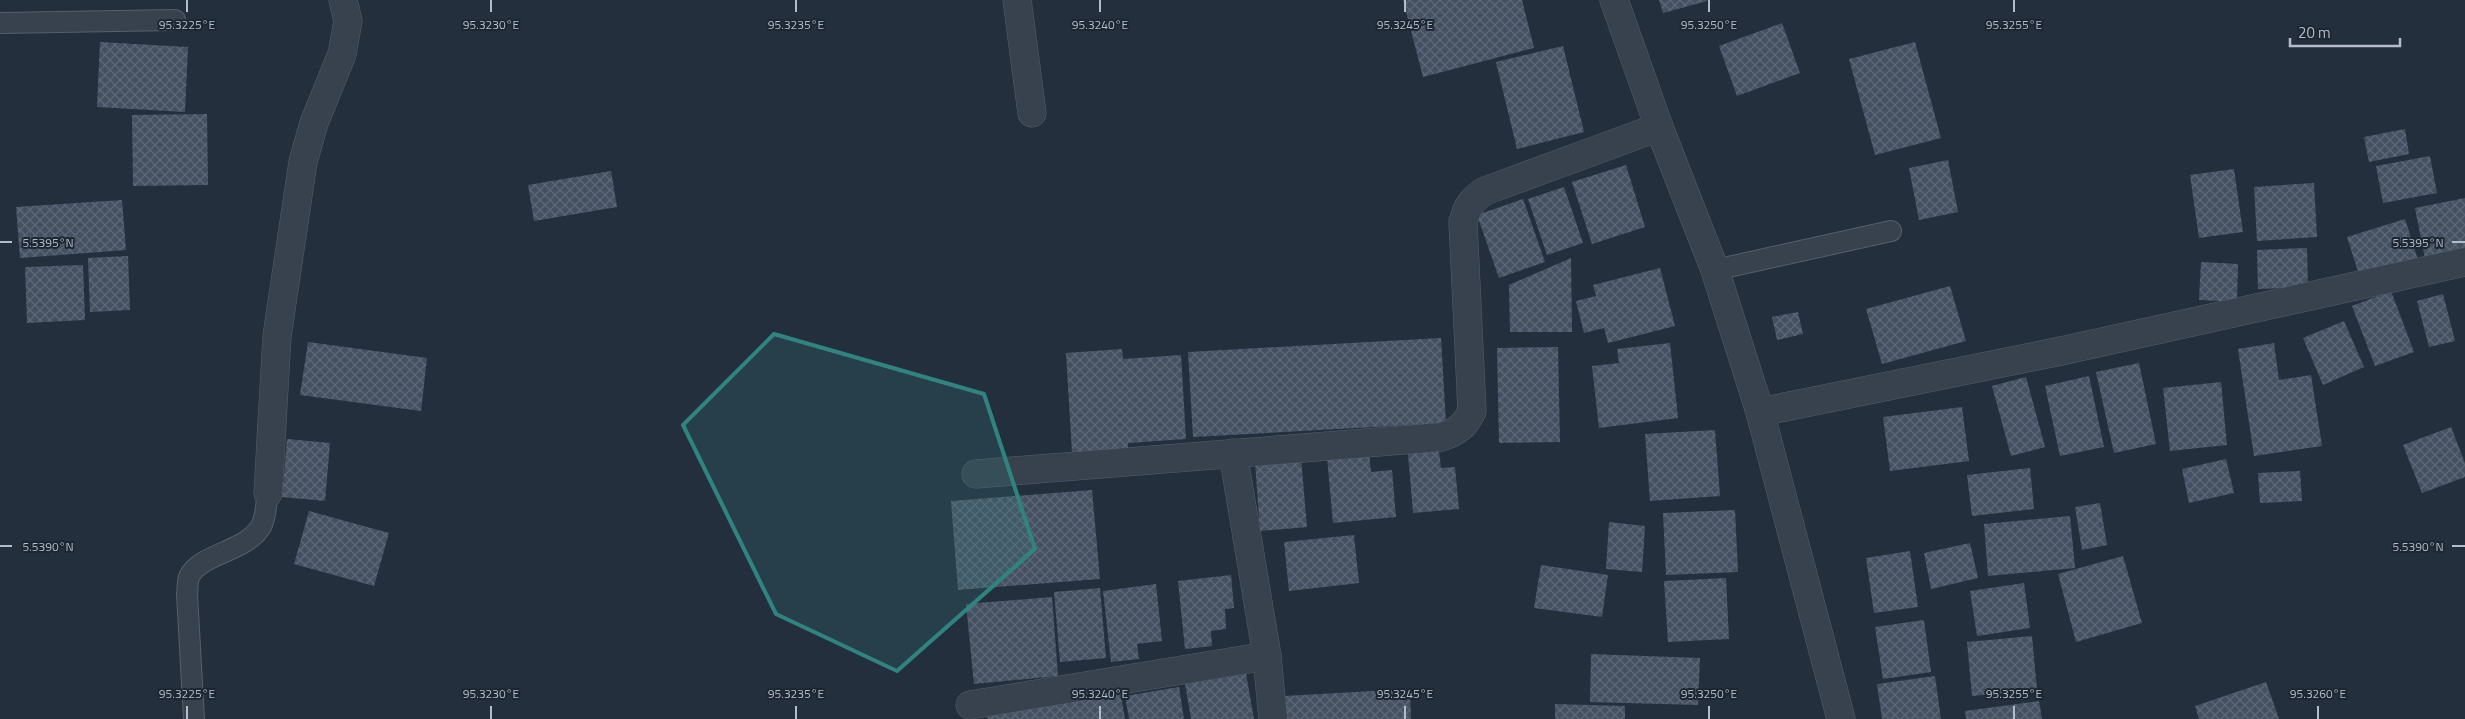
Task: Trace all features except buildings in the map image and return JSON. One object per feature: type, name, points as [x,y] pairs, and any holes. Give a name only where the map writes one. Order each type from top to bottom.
[{"type":"street","points":[[268,493],[277,336],[303,162],[314,123],[342,54],[348,20],[343,0]]},
{"type":"street","points":[[1018,0],[1032,113]]},
{"type":"street","points":[[1614,0],[1659,128],[1715,270],[1760,412],[1841,719]]},
{"type":"street","points":[[976,474],[1441,437],[1456,432],[1467,423],[1472,411],[1463,222],[1467,209],[1474,198],[1485,191],[1659,128]]},
{"type":"street","points":[[1760,412],[2061,350],[2465,262]]},
{"type":"street","points":[[1233,453],[1267,656],[1273,719]]},
{"type":"street","points":[[970,705],[1267,656]]},
{"type":"lane","points":[[0,23],[175,20]]},
{"type":"lane","points":[[1715,270],[1891,231]]},
{"type":"lane","points":[[194,719],[187,594],[189,575],[200,564],[248,540],[261,527],[268,493]]},
{"type":"highlighted area","points":[[774,334],[984,394],[1035,549],[897,671],[776,614],[683,425]]}]
